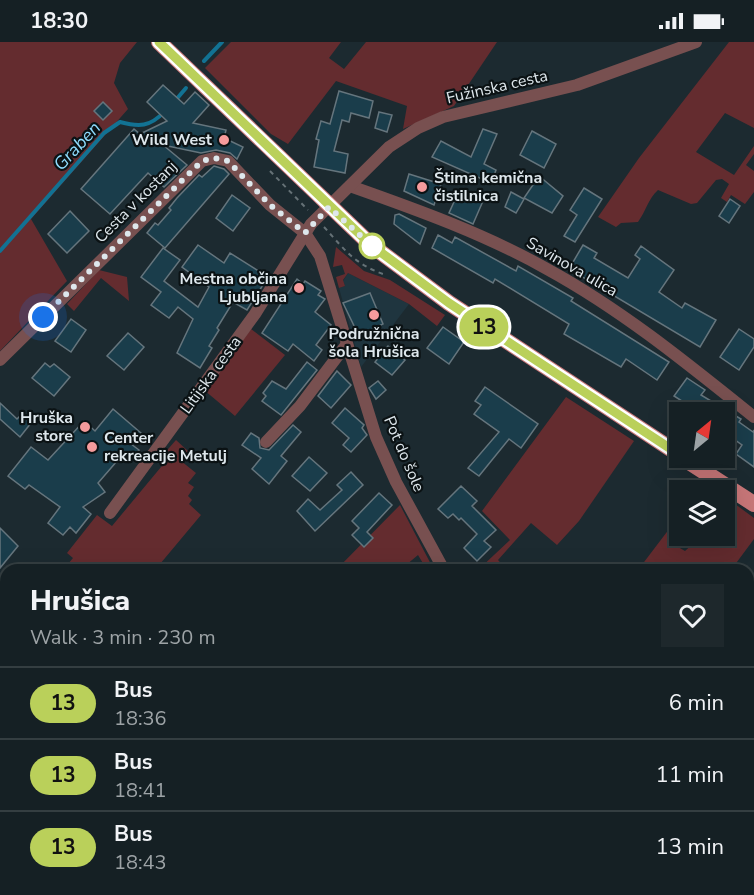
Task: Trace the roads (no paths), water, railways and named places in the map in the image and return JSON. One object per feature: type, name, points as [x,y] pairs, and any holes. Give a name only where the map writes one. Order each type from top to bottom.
[{"type":"main road","points":[[159,42],[371,245],[449,303],[669,448]]},
{"type":"main road","points":[[699,468],[754,504]]},
{"type":"street","name":"Fužinska cesta","points":[[329,207],[389,147],[418,128],[442,117],[577,85],[696,42]]},
{"type":"street","name":"Cesta v kostanj","points":[[0,360],[202,161],[214,158],[228,161],[270,205],[305,233]]},
{"type":"street","name":"Savinova ulica","points":[[350,186],[443,219],[548,269],[655,337],[754,417]]},
{"type":"street","points":[[305,233],[329,207]]},
{"type":"street","name":"Pot do šole","points":[[305,233],[320,256],[376,437],[401,491],[441,564]]},
{"type":"street","name":"Litijska cesta","points":[[110,513],[255,314],[305,233]]},
{"type":"street","points":[[266,442],[300,406],[346,345]]},
{"type":"waterway","name":"Graben","points":[[204,61],[222,42]]},
{"type":"waterway","name":"Graben","points":[[174,102],[186,88]]},
{"type":"waterway","name":"Graben","points":[[0,251],[104,133],[120,122],[144,125],[154,121],[164,112]]},
{"type":"place","name":"Wild West","points":[[224,140]]},
{"type":"place","name":"Štima kemična čistilnica","points":[[422,187]]},
{"type":"place","name":"Mestna občina Ljubljana","points":[[299,288]]},
{"type":"place","name":"Podružnična šola Hrušica","points":[[374,315]]},
{"type":"place","name":"Hruška store","points":[[85,427]]},
{"type":"place","name":"Center rekreacije Metulj","points":[[92,447]]}]
